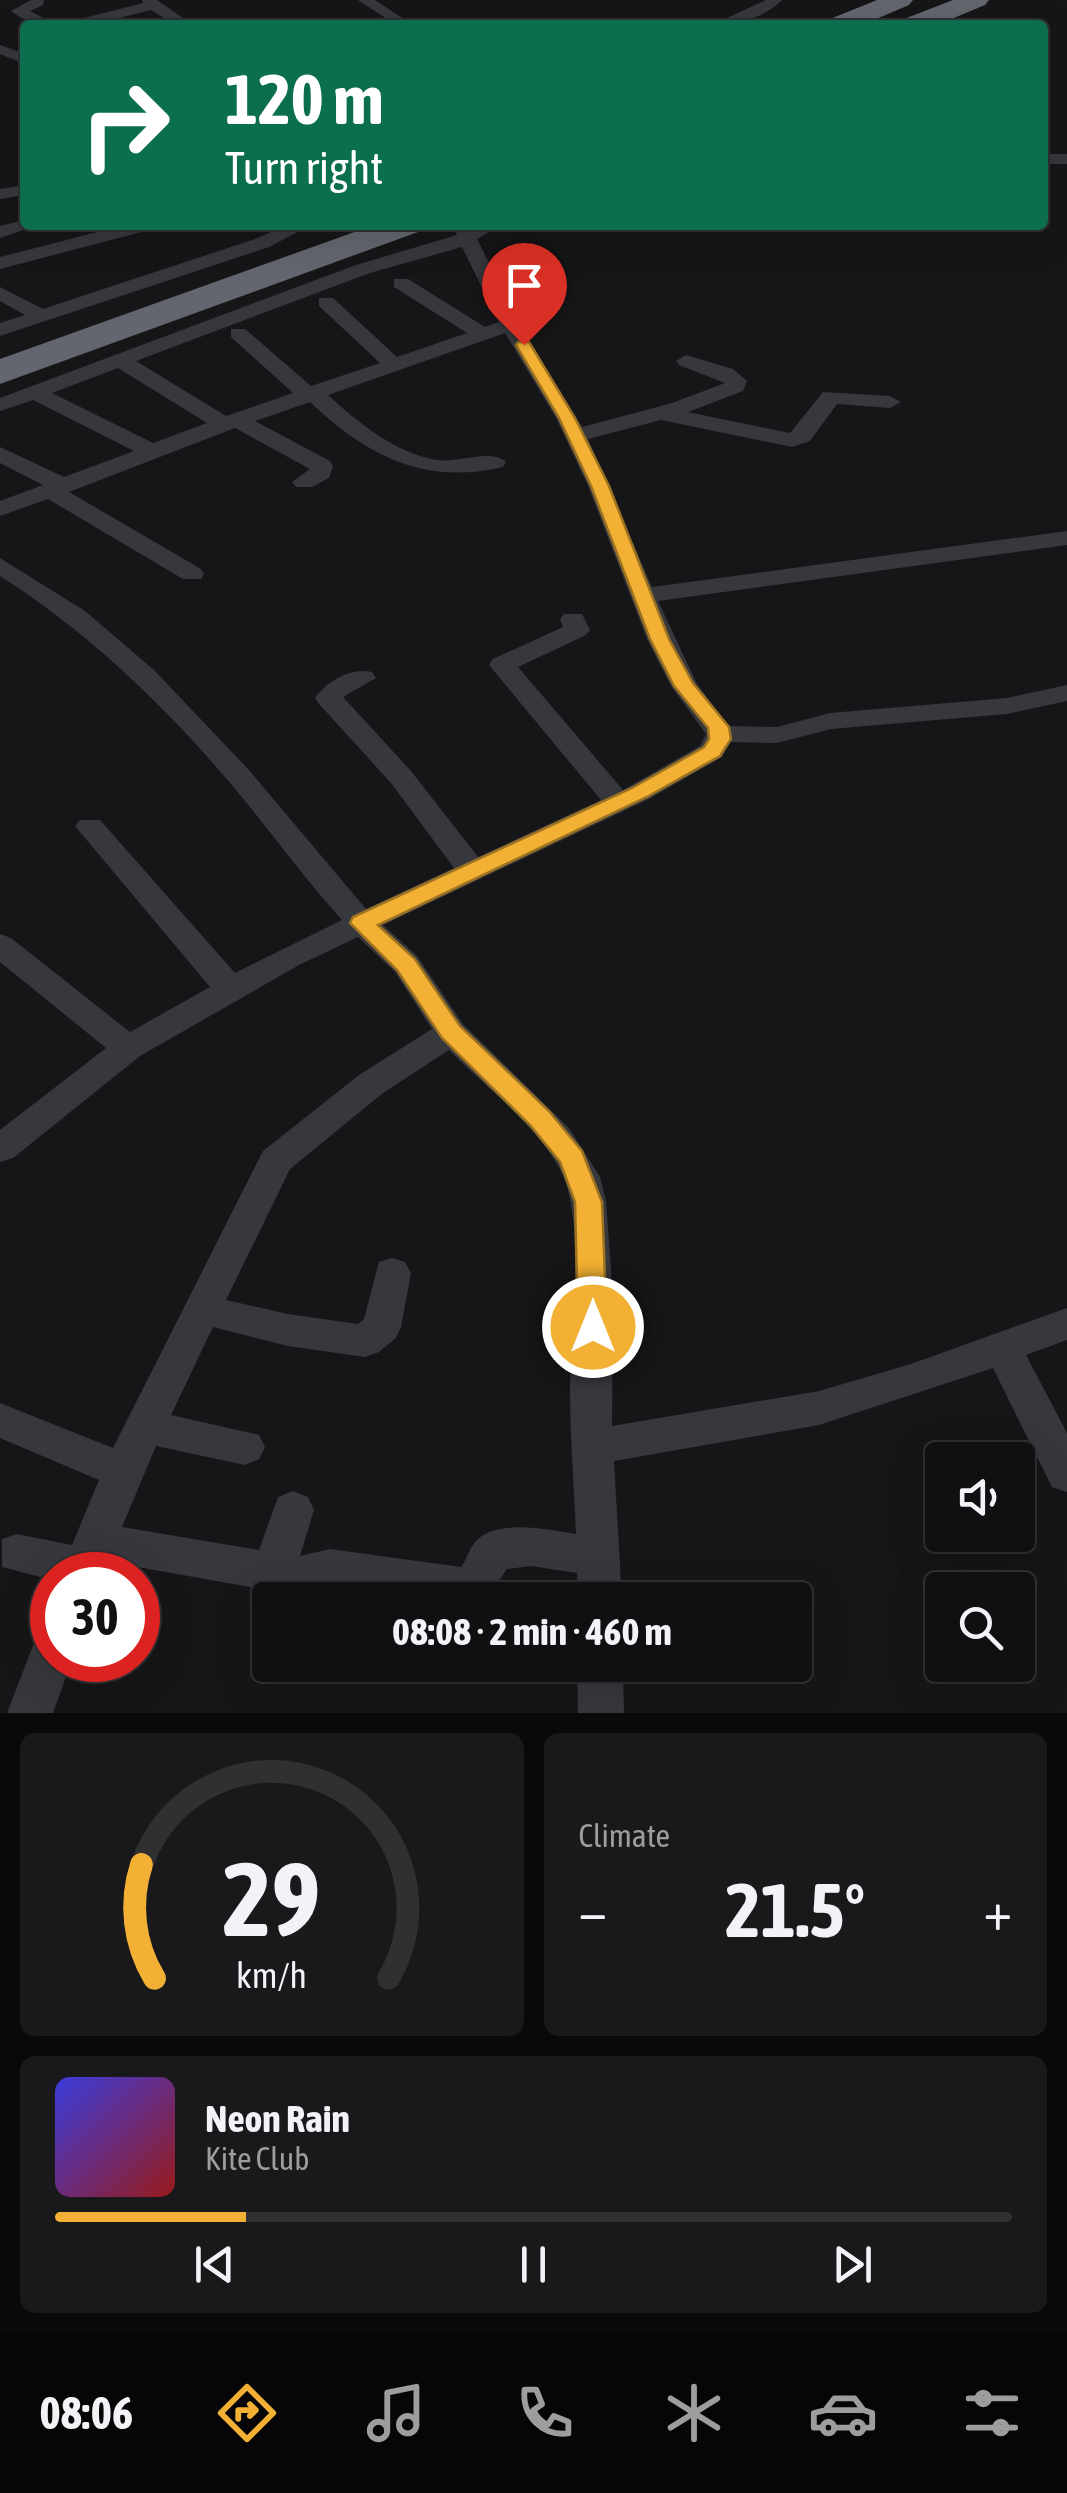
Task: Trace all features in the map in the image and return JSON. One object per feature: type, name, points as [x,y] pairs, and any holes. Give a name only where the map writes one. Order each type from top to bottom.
[{"type":"highway","points":[[851,20],[900,0]]},
{"type":"highway","points":[[926,20],[976,0]]},
{"type":"highway","points":[[0,354],[340,230]]},
{"type":"highway","points":[[0,372],[392,230]]},
{"type":"street","points":[[366,0],[398,20]]},
{"type":"street","points":[[730,20],[774,1]]},
{"type":"street","points":[[38,2],[18,11],[39,20]]},
{"type":"street","points":[[83,20],[153,2],[179,20]]},
{"type":"street","points":[[0,262],[128,230]]},
{"type":"street","points":[[0,330],[291,230]]},
{"type":"street","points":[[0,405],[117,358],[472,230]]},
{"type":"street","points":[[475,230],[510,325],[600,486],[642,596],[684,686],[720,734]]},
{"type":"street","points":[[401,283],[483,334]]},
{"type":"street","points":[[0,292],[41,316]]},
{"type":"street","points":[[326,302],[394,365]]},
{"type":"street","points":[[0,509],[309,393],[510,325]]},
{"type":"street","points":[[238,333],[309,393],[387,446],[418,462],[444,467],[494,462]]},
{"type":"street","points":[[117,358],[230,422],[322,466],[321,472],[304,482]]},
{"type":"street","points":[[575,436],[722,394],[736,386],[732,376],[686,361]]},
{"type":"street","points":[[33,392],[152,451]]},
{"type":"street","points":[[659,412],[792,440],[802,436],[831,397],[890,402]]},
{"type":"street","points":[[0,454],[192,574]]},
{"type":"street","points":[[642,596],[1067,538]]},
{"type":"street","points":[[0,564],[92,626],[152,678],[362,923],[406,964],[451,1032],[539,1118],[572,1158],[588,1202],[594,1297],[590,1388],[599,1582]]},
{"type":"street","points":[[573,618],[577,630],[502,665],[619,802]]},
{"type":"street","points":[[363,678],[335,690],[329,698],[401,777],[458,857],[477,872]]},
{"type":"street","points":[[720,734],[778,734],[830,721],[1008,706],[1067,693]]},
{"type":"street","points":[[1,1146],[128,1048],[230,989],[619,802],[712,751],[720,734]]},
{"type":"street","points":[[90,826],[230,989]]},
{"type":"street","points":[[0,945],[128,1048]]},
{"type":"street","points":[[91,1552],[123,1470],[276,1160],[371,1084],[451,1032]]},
{"type":"street","points":[[201,1309],[288,1330],[366,1341],[382,1326],[392,1273]]},
{"type":"street","points":[[595,1447],[819,1408],[1067,1324]]},
{"type":"street","points":[[1003,1348],[1067,1474]]},
{"type":"street","points":[[0,1420],[123,1470]]},
{"type":"street","points":[[146,1427],[245,1447]]},
{"type":"street","points":[[274,1570],[293,1510]]},
{"type":"street","points":[[160,1556],[306,1577],[330,1569],[466,1588],[482,1576],[486,1559],[495,1551],[531,1547],[598,1556]]},
{"type":"street","points":[[17,1553],[30,1554]]},
{"type":"street","points":[[30,1713],[41,1682]]},
{"type":"street","points":[[600,1682],[600,1713]]},
{"type":"route","points":[[524,345],[567,418],[600,486],[660,639],[684,686],[718,727],[720,739],[712,751],[639,793],[362,923],[406,964],[451,1032],[539,1118],[572,1158],[588,1202],[593,1327]]}]
